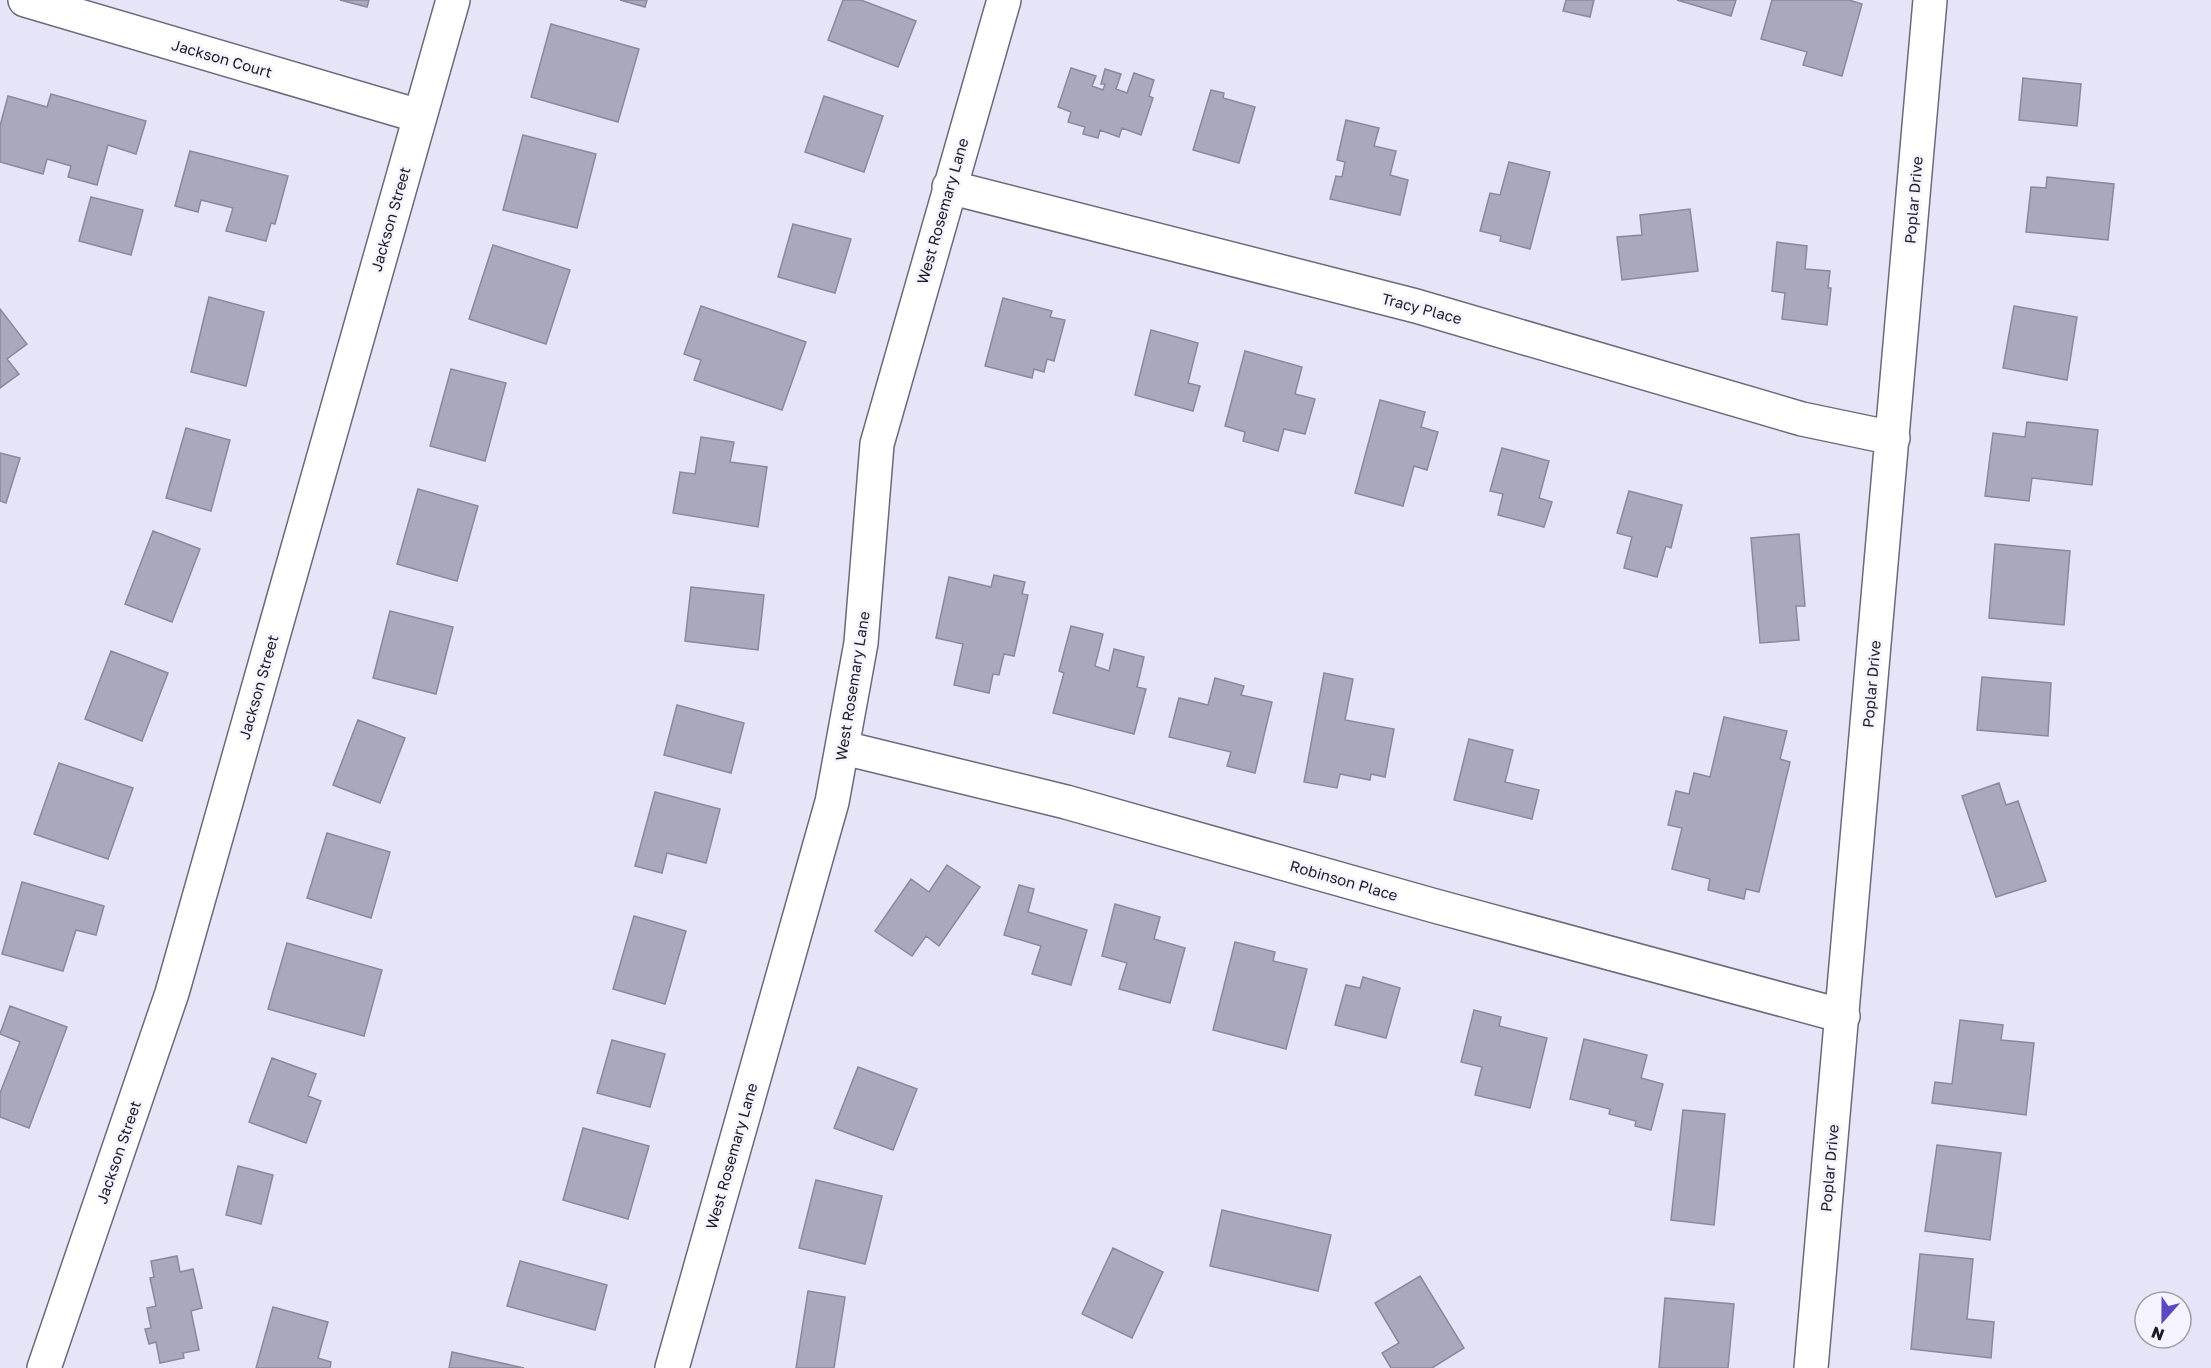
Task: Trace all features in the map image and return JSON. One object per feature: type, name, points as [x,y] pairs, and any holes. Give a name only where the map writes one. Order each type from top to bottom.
[{"type":"street","name":"Jackson Court","points":[[25,0],[419,116]]},
{"type":"street","name":"Jackson Street","points":[[44,1368],[172,993],[453,0]]},
{"type":"street","name":"West Rosemary Lane","points":[[672,1368],[832,802],[844,748],[861,643],[877,444],[1004,0]]},
{"type":"street","name":"Poplar Drive","points":[[1811,1368],[1930,0]]},
{"type":"street","name":"Tracy Place","points":[[949,187],[1416,306],[1802,419],[1893,438]]},
{"type":"street","name":"Robinson Place","points":[[844,748],[1066,802],[1435,906],[1843,1016]]},
{"type":"building","points":[[340,0],[369,0],[367,7]]},
{"type":"building","points":[[620,0],[647,0],[645,7]]},
{"type":"building","points":[[843,0],[861,0],[916,21],[898,67],[828,40]]},
{"type":"building","points":[[1566,0],[1594,0],[1590,17],[1563,11]]},
{"type":"building","points":[[1677,0],[1736,0],[1731,16]]},
{"type":"building","points":[[1772,0],[1849,0],[1862,4],[1842,76],[1803,65],[1807,52],[1761,39]]},
{"type":"building","points":[[551,24],[639,49],[618,122],[531,97]]},
{"type":"building","points":[[1071,68],[1096,76],[1092,86],[1103,90],[1105,84],[1101,84],[1105,69],[1121,74],[1116,89],[1127,93],[1134,73],[1154,80],[1149,96],[1153,98],[1141,135],[1122,128],[1119,137],[1100,130],[1098,138],[1083,134],[1085,127],[1068,122],[1071,112],[1058,107]]},
{"type":"building","points":[[2023,78],[2081,84],[2077,126],[2019,120]]},
{"type":"building","points":[[1211,90],[1224,93],[1223,98],[1255,107],[1239,163],[1193,150]]},
{"type":"building","points":[[51,94],[146,121],[136,154],[108,145],[97,185],[68,177],[71,166],[47,159],[43,174],[0,162],[0,126],[8,96],[47,107]]},
{"type":"building","points":[[824,96],[883,116],[864,172],[805,152]]},
{"type":"building","points":[[1346,120],[1379,128],[1374,146],[1396,151],[1390,175],[1408,180],[1400,215],[1330,199],[1336,176],[1342,177],[1345,162],[1337,160]]},
{"type":"building","points":[[523,135],[596,154],[577,228],[503,210]]},
{"type":"building","points":[[190,151],[288,176],[275,224],[271,223],[266,241],[226,231],[233,208],[201,200],[198,212],[175,206]]},
{"type":"building","points":[[1509,162],[1550,172],[1530,249],[1500,241],[1501,236],[1480,231],[1490,193],[1500,195]]},
{"type":"building","points":[[2047,177],[2114,184],[2108,240],[2026,232],[2031,187],[2046,188]]},
{"type":"building","points":[[91,197],[143,210],[131,255],[79,241]]},
{"type":"building","points":[[1690,209],[1698,271],[1622,280],[1617,237],[1642,235],[1640,215]]},
{"type":"building","points":[[793,224],[851,239],[835,293],[778,277]]},
{"type":"building","points":[[1777,242],[1807,246],[1805,269],[1830,271],[1828,288],[1831,288],[1827,325],[1782,319],[1785,293],[1772,291]]},
{"type":"building","points":[[493,245],[570,270],[546,344],[469,319]]},
{"type":"building","points":[[209,297],[264,312],[246,386],[191,372]]},
{"type":"building","points":[[1003,298],[1052,311],[1050,317],[1065,320],[1054,361],[1047,359],[1044,372],[1034,369],[1032,378],[985,366]]},
{"type":"building","points":[[701,306],[806,342],[782,410],[694,380],[701,360],[684,354]]},
{"type":"building","points":[[2014,306],[2077,317],[2067,380],[2003,368]]},
{"type":"building","points":[[0,309],[27,344],[7,359],[19,374],[0,388]]},
{"type":"building","points":[[1151,330],[1198,343],[1188,383],[1200,386],[1193,411],[1135,395]]},
{"type":"building","points":[[1245,351],[1302,367],[1295,394],[1315,399],[1305,434],[1284,429],[1278,451],[1243,441],[1245,432],[1225,426]]},
{"type":"building","points":[[451,369],[506,383],[485,461],[430,446]]},
{"type":"building","points":[[1380,400],[1425,412],[1421,427],[1438,432],[1427,470],[1414,466],[1403,506],[1355,493]]},
{"type":"building","points":[[2027,422],[2098,430],[2092,485],[2032,478],[2029,501],[1985,496],[1993,433],[2025,437]]},
{"type":"building","points":[[186,428],[230,440],[211,511],[166,498]]},
{"type":"building","points":[[701,437],[734,442],[730,462],[767,467],[758,527],[673,513],[680,472],[695,474]]},
{"type":"building","points":[[1502,448],[1549,461],[1539,498],[1552,502],[1544,527],[1498,515],[1503,494],[1490,491]]},
{"type":"building","points":[[0,453],[20,458],[6,503],[0,501]]},
{"type":"building","points":[[418,489],[478,506],[457,581],[397,564]]},
{"type":"building","points":[[1629,491],[1682,505],[1671,548],[1666,546],[1657,577],[1624,568],[1632,537],[1617,533]]},
{"type":"building","points":[[153,531],[200,549],[172,622],[125,604]]},
{"type":"building","points":[[1799,534],[1805,606],[1796,606],[1799,640],[1760,643],[1751,538]]},
{"type":"building","points":[[1995,544],[2070,551],[2064,625],[1989,618]]},
{"type":"building","points":[[994,575],[1025,582],[1022,594],[1028,595],[1014,656],[1004,654],[999,675],[993,674],[989,693],[954,685],[963,644],[936,638],[949,577],[991,587]]},
{"type":"building","points":[[691,587],[764,595],[758,650],[685,641]]},
{"type":"building","points":[[390,611],[453,627],[436,694],[373,678]]},
{"type":"building","points":[[1071,626],[1103,634],[1095,666],[1109,671],[1114,649],[1144,657],[1137,687],[1146,689],[1134,734],[1053,713],[1064,673],[1059,671]]},
{"type":"building","points":[[111,651],[168,673],[142,741],[85,719]]},
{"type":"building","points":[[1324,673],[1353,679],[1345,720],[1394,729],[1385,777],[1371,774],[1370,780],[1340,774],[1337,788],[1304,782]]},
{"type":"building","points":[[1982,677],[2051,683],[2048,736],[1977,730]]},
{"type":"building","points":[[1215,678],[1244,686],[1241,695],[1272,702],[1255,773],[1227,766],[1231,752],[1169,737],[1179,698],[1208,705]]},
{"type":"building","points":[[677,705],[744,723],[731,773],[664,755]]},
{"type":"building","points":[[1724,717],[1787,731],[1780,759],[1790,762],[1759,892],[1746,889],[1744,899],[1708,890],[1710,879],[1672,869],[1682,828],[1668,825],[1676,791],[1689,794],[1694,773],[1710,777]]},
{"type":"building","points":[[358,720],[405,738],[380,803],[333,785]]},
{"type":"building","points":[[1469,739],[1513,750],[1505,782],[1539,790],[1532,819],[1454,800]]},
{"type":"building","points":[[59,763],[133,788],[108,859],[34,834]]},
{"type":"building","points":[[1999,783],[2006,805],[2018,801],[2046,881],[1996,897],[1962,796]]},
{"type":"building","points":[[655,792],[720,809],[706,863],[667,853],[662,873],[635,866]]},
{"type":"building","points":[[327,833],[390,852],[371,918],[307,898]]},
{"type":"building","points":[[947,865],[980,887],[939,946],[926,936],[912,956],[875,931],[911,879],[929,892]]},
{"type":"building","points":[[22,882],[104,906],[96,935],[76,930],[63,971],[2,954]]},
{"type":"building","points":[[1019,885],[1034,889],[1028,912],[1087,930],[1071,985],[1032,974],[1041,946],[1004,935]]},
{"type":"building","points":[[1115,904],[1160,917],[1154,939],[1185,948],[1170,1003],[1119,989],[1127,963],[1102,956]]},
{"type":"building","points":[[634,916],[686,931],[665,1004],[613,989]]},
{"type":"building","points":[[1235,942],[1275,952],[1273,961],[1307,969],[1286,1049],[1213,1030]]},
{"type":"building","points":[[287,943],[382,970],[364,1036],[268,1009]]},
{"type":"building","points":[[1363,977],[1400,988],[1386,1038],[1335,1025],[1346,985],[1360,988]]},
{"type":"building","points":[[10,1006],[67,1027],[29,1128],[0,1117],[0,1093],[20,1042],[0,1034]]},
{"type":"building","points":[[1474,1010],[1501,1017],[1499,1026],[1547,1038],[1530,1108],[1475,1095],[1482,1067],[1461,1062]]},
{"type":"building","points":[[1960,1020],[2003,1025],[2001,1040],[2034,1043],[2026,1115],[1932,1103],[1935,1082],[1952,1084]]},
{"type":"building","points":[[1584,1039],[1647,1055],[1641,1078],[1663,1084],[1651,1130],[1635,1126],[1636,1121],[1609,1114],[1610,1109],[1570,1099]]},
{"type":"building","points":[[612,1040],[665,1054],[650,1107],[597,1093]]},
{"type":"building","points":[[272,1058],[316,1074],[308,1096],[321,1101],[306,1143],[249,1122]]},
{"type":"building","points":[[858,1067],[917,1089],[893,1150],[834,1128]]},
{"type":"building","points":[[1683,1110],[1725,1114],[1714,1225],[1671,1220]]},
{"type":"building","points":[[583,1128],[649,1146],[628,1219],[563,1200]]},
{"type":"building","points":[[1937,1145],[2001,1153],[1990,1240],[1925,1231]]},
{"type":"building","points":[[238,1166],[273,1175],[261,1224],[226,1215]]},
{"type":"building","points":[[816,1180],[882,1196],[865,1264],[799,1248]]},
{"type":"building","points":[[1222,1210],[1331,1235],[1318,1291],[1210,1266]]},
{"type":"building","points":[[1113,1248],[1163,1272],[1132,1338],[1082,1314]]},
{"type":"building","points":[[1920,1254],[1973,1259],[1967,1319],[1994,1322],[1991,1358],[1911,1349]]},
{"type":"building","points":[[177,1256],[180,1272],[193,1269],[202,1308],[191,1311],[199,1350],[183,1353],[184,1358],[160,1363],[156,1342],[149,1344],[145,1329],[151,1328],[147,1308],[156,1306],[150,1278],[154,1277],[151,1261]]},
{"type":"building","points":[[520,1261],[607,1285],[595,1330],[507,1306]]},
{"type":"building","points":[[1420,1276],[1464,1348],[1432,1368],[1391,1368],[1382,1353],[1399,1343],[1375,1303]]},
{"type":"building","points":[[808,1291],[845,1297],[834,1368],[796,1368]]},
{"type":"building","points":[[1665,1298],[1734,1304],[1728,1368],[1659,1368]]},
{"type":"building","points":[[273,1307],[328,1322],[318,1358],[331,1362],[330,1368],[256,1368]]},
{"type":"building","points":[[452,1352],[524,1368],[449,1368]]}]
